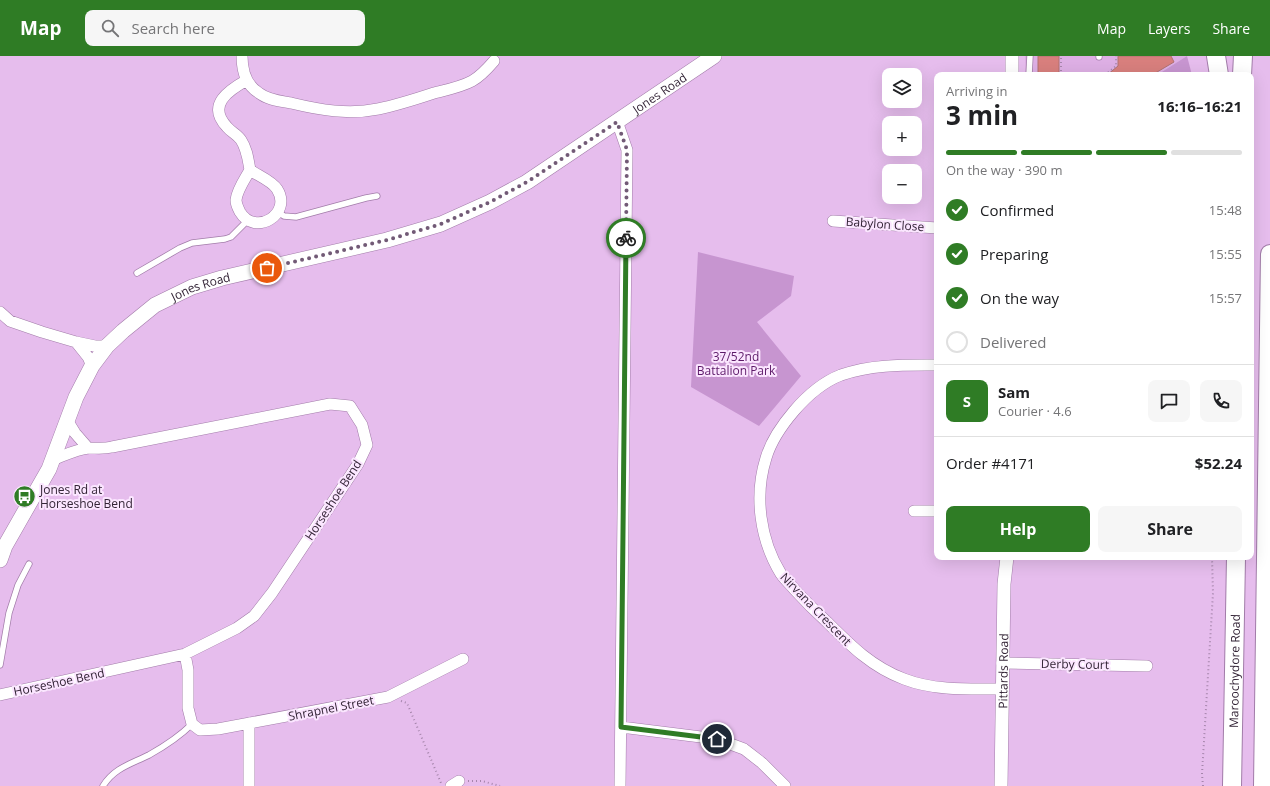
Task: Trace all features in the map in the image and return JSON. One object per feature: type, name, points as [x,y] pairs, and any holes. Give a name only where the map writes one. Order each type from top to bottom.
[{"type":"highway","points":[[1216,56],[1219,72]]},
{"type":"highway","points":[[1242,72],[1243,56]]},
{"type":"highway","points":[[1263,786],[1268,565],[1270,254]]},
{"type":"highway","name":"Maroochydore Road","points":[[1232,786],[1236,560]]},
{"type":"main road","name":"Jones Road","points":[[0,560],[5,546],[49,469],[76,397],[92,366],[107,346],[155,305],[192,287],[222,278],[387,240],[441,224],[490,202],[527,182],[714,56]]},
{"type":"street","points":[[242,56],[247,80],[258,93],[270,99],[337,112],[378,109],[472,82],[494,61]]},
{"type":"street","points":[[1012,56],[1012,72]]},
{"type":"street","points":[[247,80],[232,88],[221,100],[219,115],[228,128],[240,139],[248,158],[250,170],[238,192],[236,200],[237,207],[244,217],[255,223],[270,220],[278,212],[281,201],[277,189],[274,185],[250,170]]},
{"type":"street","points":[[617,122],[627,150],[620,786]]},
{"type":"street","name":"Babylon Close","points":[[833,221],[934,228]]},
{"type":"street","points":[[0,312],[10,321],[76,342],[96,346],[107,346]]},
{"type":"street","points":[[76,342],[88,357],[92,366]]},
{"type":"street","name":"Nirvana Crescent","points":[[934,365],[891,365],[867,368],[841,376],[804,399],[781,426],[766,457],[759,488],[760,516],[767,545],[781,575],[851,646],[876,666],[904,679],[932,687],[1003,690]]},
{"type":"street","name":"Horseshoe Bend","points":[[0,695],[185,654],[237,628],[254,616],[272,592],[358,464],[367,445],[362,425],[350,406],[330,404],[112,447],[100,449],[88,448]]},
{"type":"street","points":[[52,460],[88,448],[75,433],[67,420]]},
{"type":"street","points":[[914,511],[934,512]]},
{"type":"street","name":"Pittards Road","points":[[1001,786],[1003,690],[1002,663],[1004,584],[1007,560]]},
{"type":"street","points":[[185,654],[188,670],[188,708],[192,724]]},
{"type":"street","name":"Shrapnel Street","points":[[192,724],[200,730],[218,729],[388,697],[463,659]]},
{"type":"street","name":"Derby Court","points":[[1002,663],[1147,666]]},
{"type":"street","points":[[249,723],[249,786]]},
{"type":"street","points":[[621,727],[717,739],[744,749],[785,786]]},
{"type":"lane","points":[[1029,72],[1030,56]]},
{"type":"lane","points":[[278,212],[284,216],[296,217],[377,196]]},
{"type":"lane","points":[[137,273],[180,248],[192,243],[231,237],[248,220]]},
{"type":"lane","points":[[0,665],[9,613],[18,585],[29,564]]},
{"type":"lane","points":[[102,786],[108,777],[122,767],[149,755],[178,738],[192,724]]},
{"type":"path","points":[[1060,72],[1061,56]]},
{"type":"path","points":[[1109,72],[1116,66],[1116,56]]},
{"type":"path","points":[[1203,786],[1203,752],[1213,593],[1212,560]]},
{"type":"path","points":[[388,697],[407,703],[442,786]]},
{"type":"path","points":[[455,784],[482,781],[500,786]]},
{"type":"shaded area","points":[[1025,56],[1187,56],[1162,72],[1025,72]]},
{"type":"green space","points":[[1187,56],[1191,72],[1162,72]]},
{"type":"green space","name":"37/52nd Battalion Park","points":[[698,252],[794,276],[791,296],[757,322],[801,376],[759,426],[691,387]]},
{"type":"building","points":[[1038,56],[1059,56],[1059,72],[1038,72]]},
{"type":"building","points":[[1118,56],[1171,56],[1174,62],[1157,72],[1111,72],[1118,66]]},
{"type":"way so far","points":[[267,268],[387,240],[441,224],[490,202],[527,182],[617,122],[627,150],[626,238]]},
{"type":"place","name":"Jones Rd at Horseshoe Bend","points":[[25,496]]},
{"type":"route","points":[[626,238],[621,727],[717,739]]}]
